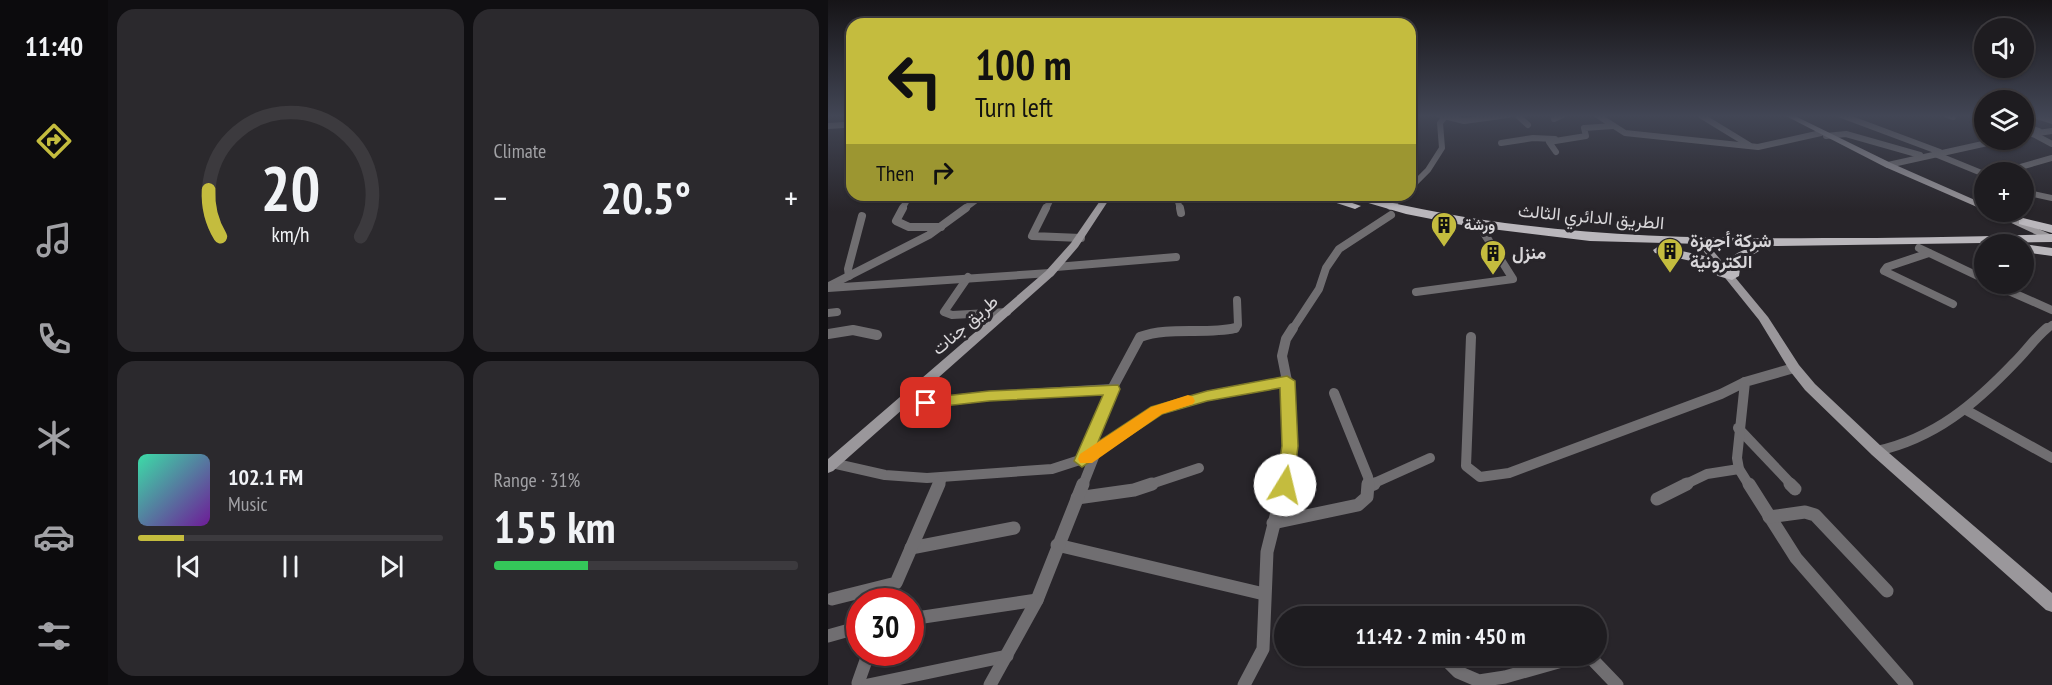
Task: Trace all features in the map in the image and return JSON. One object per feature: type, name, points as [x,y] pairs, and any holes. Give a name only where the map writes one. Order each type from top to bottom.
[{"type":"main road","name":"الطريق الدائري الثالث","points":[[1344,201],[1484,233],[1653,249],[1974,245]]},
{"type":"main road","name":"الطريق الدائري الثالث","points":[[1362,201],[1390,211],[1530,231],[1753,251],[1974,248]]},
{"type":"main road","points":[[2019,222],[2052,238]]},
{"type":"main road","points":[[2019,222],[2021,234]]},
{"type":"main road","name":"الطريق الدائري الثالث","points":[[2034,242],[2052,238]]},
{"type":"main road","points":[[2034,248],[2052,252]]},
{"type":"main road","points":[[1653,249],[1691,255],[1730,278],[1734,259],[1753,251]]},
{"type":"street","points":[[1416,182],[1428,170],[1442,147]]},
{"type":"street","points":[[1552,147],[1556,152]]},
{"type":"street","points":[[1850,147],[1974,203]]},
{"type":"street","points":[[1891,147],[1923,156]]},
{"type":"street","points":[[1923,147],[1974,169]]},
{"type":"street","points":[[1887,165],[1967,147]]},
{"type":"street","points":[[2034,163],[2052,158]]},
{"type":"street","points":[[2034,194],[2052,198]]},
{"type":"street","points":[[907,201],[896,221],[909,227],[941,227]]},
{"type":"street","points":[[828,287],[902,250],[941,227],[974,201]]},
{"type":"street","points":[[1050,201],[1032,236],[1081,238]]},
{"type":"street","name":"طريق جنات","points":[[830,465],[1053,270],[1081,238],[1104,201]]},
{"type":"street","points":[[1178,201],[1181,213]]},
{"type":"street","points":[[1244,685],[1263,649],[1267,552],[1288,468],[1290,446],[1287,381],[1282,356],[1286,339],[1319,290],[1333,256],[1390,211],[1398,201]]},
{"type":"street","points":[[849,276],[848,269],[862,216]]},
{"type":"street","points":[[1416,292],[1512,279],[1514,277],[1486,240],[1484,233]]},
{"type":"street","points":[[1709,247],[1730,278],[1764,319],[1794,368],[1810,387],[1877,451],[2052,604]]},
{"type":"street","points":[[1953,304],[1884,271],[1887,267],[1924,250],[1974,274]]},
{"type":"street","points":[[828,287],[1053,270],[1176,257]]},
{"type":"street","points":[[968,277],[952,297],[944,312],[952,315],[1007,312]]},
{"type":"street","points":[[2016,294],[2052,310]]},
{"type":"street","points":[[1082,461],[1112,389],[1143,335],[1160,331],[1203,333],[1235,329],[1238,325],[1238,300]]},
{"type":"street","points":[[1877,451],[1912,444],[1966,410],[2052,325]]},
{"type":"street","points":[[828,334],[853,330],[877,335]]},
{"type":"street","points":[[1471,337],[1466,466],[1472,475],[1483,479],[1509,472],[1721,394],[1745,382],[1794,368]]},
{"type":"street","points":[[830,465],[885,475],[942,478],[1041,471],[1082,461],[1156,411],[1207,396],[1287,381]]},
{"type":"street","points":[[1745,382],[1736,456],[1739,469],[1803,566],[1907,685]]},
{"type":"street","points":[[899,406],[989,396],[1112,389]]},
{"type":"street","points":[[1273,523],[1358,505],[1366,498],[1369,486],[1334,393]]},
{"type":"street","points":[[1966,410],[2052,458]]},
{"type":"street","points":[[1738,428],[1795,489]]},
{"type":"street","points":[[990,685],[1037,600],[1057,545],[1096,453]]},
{"type":"street","points":[[1369,486],[1430,458]]},
{"type":"street","points":[[1077,498],[1134,490],[1199,468]]},
{"type":"street","points":[[1657,499],[1707,474],[1739,469]]},
{"type":"street","points":[[832,598],[893,585],[942,478]]},
{"type":"street","points":[[1769,517],[1805,512],[1815,514],[1887,591]]},
{"type":"street","points":[[911,548],[1014,528]]},
{"type":"street","points":[[1057,545],[1264,594]]},
{"type":"street","points":[[924,617],[1037,600]]},
{"type":"street","points":[[828,636],[846,631]]},
{"type":"street","points":[[863,666],[858,683],[866,685],[1007,657]]},
{"type":"street","points":[[1452,666],[1458,672],[1479,681],[1506,681],[1576,657],[1592,659],[1617,685]]},
{"type":"slow traffic","points":[[1086,459],[1140,420],[1156,411],[1188,401]]},
{"type":"place","name":"ورشة","points":[[1444,248]]},
{"type":"place","name":"شركة أجهزة الكترونية","points":[[1670,274]]},
{"type":"place","name":"منزل","points":[[1493,276]]},
{"type":"route","points":[[926,403],[989,396],[1112,389],[1082,461],[1156,411],[1207,396],[1287,381],[1290,446],[1285,485]]}]
